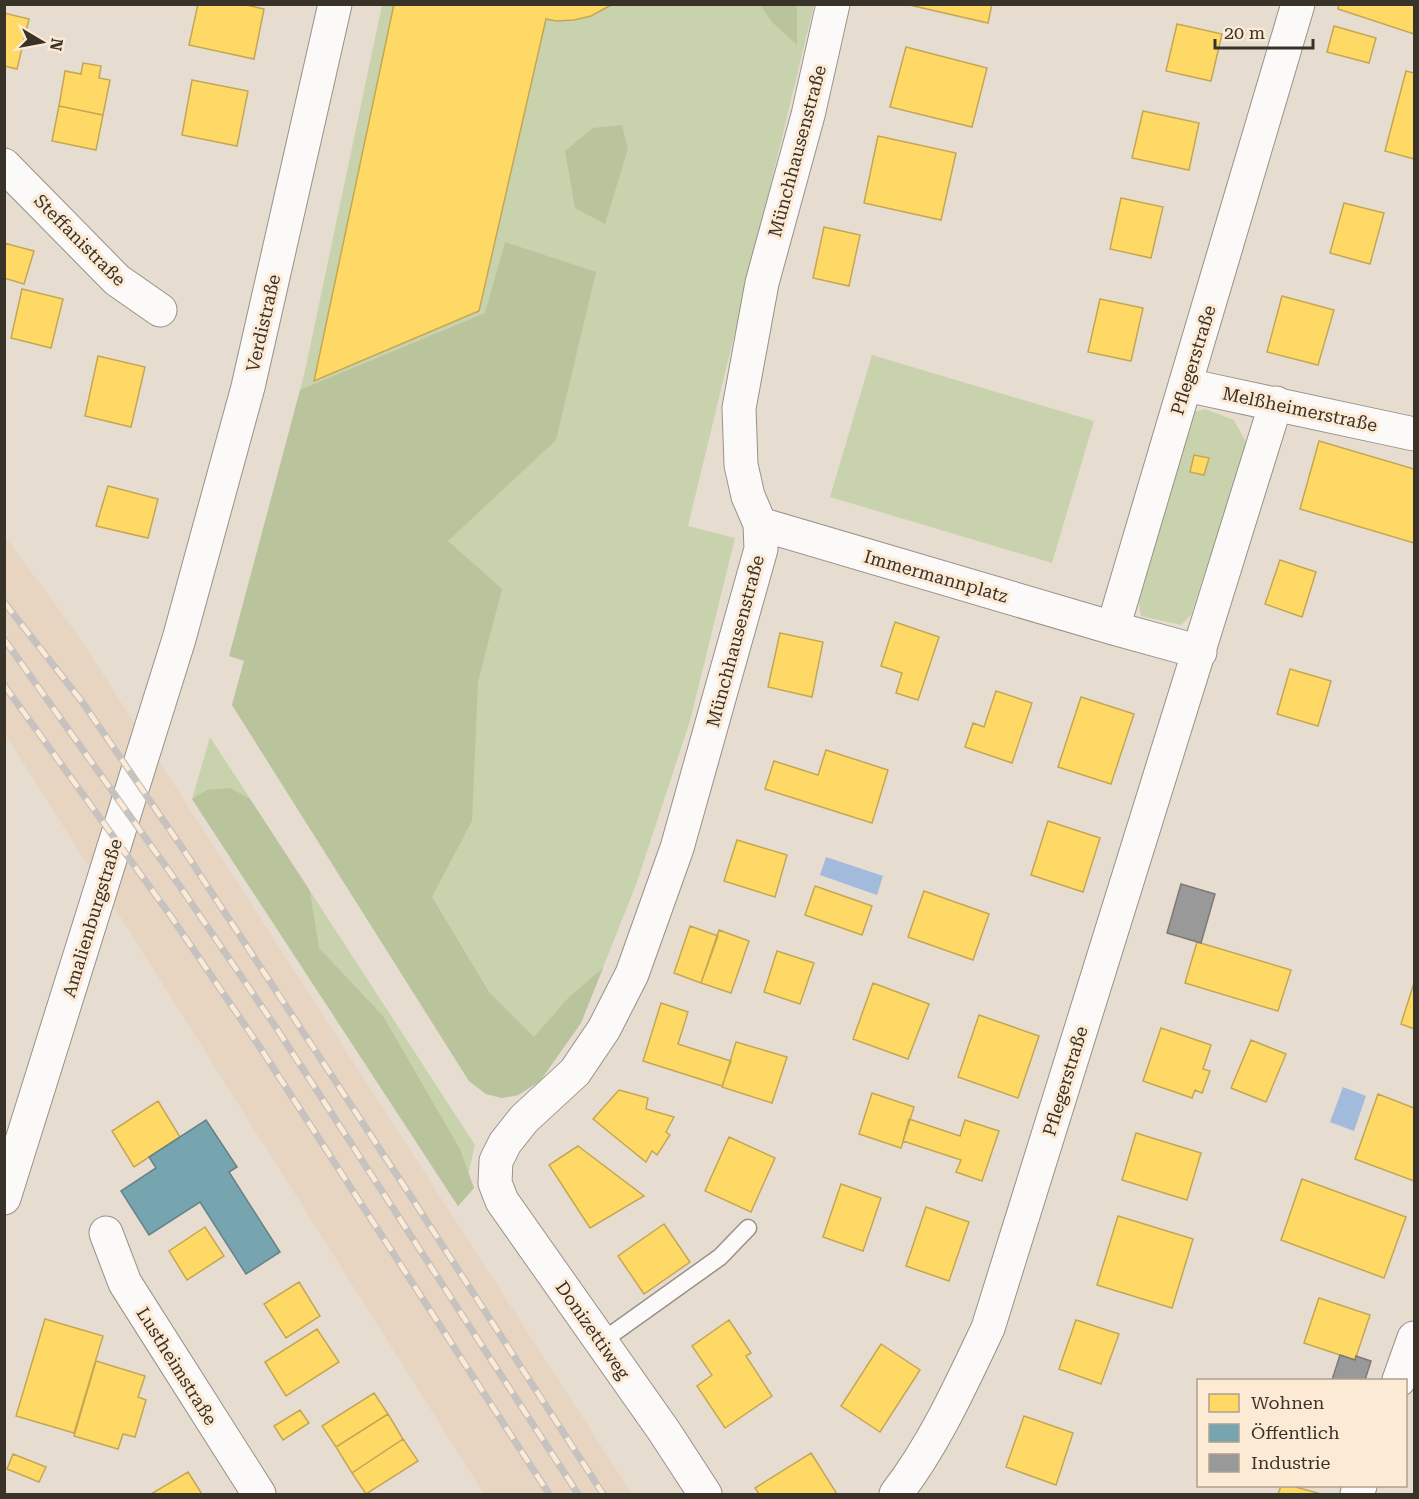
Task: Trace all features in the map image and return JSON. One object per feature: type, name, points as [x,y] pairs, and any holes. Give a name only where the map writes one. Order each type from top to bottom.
[{"type":"street","name":"Verdistraße","points":[[179,639],[248,387],[335,4]]},
{"type":"street","name":"Münchhausenstraße","points":[[496,1161],[505,1143],[524,1119],[575,1072],[604,1029],[632,974],[678,848],[760,549],[760,524],[748,496],[741,465],[739,408],[762,283],[808,115],[833,4]]},
{"type":"street","name":"Pflegerstraße","points":[[1113,628],[1298,4]]},
{"type":"street","name":"Steffanistraße","points":[[4,165],[117,280],[160,310]]},
{"type":"street","name":"Melßheimerstraße","points":[[1186,385],[1414,434]]},
{"type":"street","name":"Pflegerstraße","points":[[896,1494],[908,1479],[957,1393],[987,1328],[1276,403]]},
{"type":"street","name":"Immermannplatz","points":[[760,524],[1113,628]]},
{"type":"street","points":[[1113,628],[1200,652]]},
{"type":"street","name":"Amalienburgstraße","points":[[4,1198],[179,639]]},
{"type":"street","name":"Donizettiweg","points":[[496,1161],[495,1183],[502,1201],[705,1494]]},
{"type":"street","name":"Lustheimstraße","points":[[106,1233],[125,1283],[259,1494]]},
{"type":"street","points":[[1399,1379],[1414,1338]]},
{"type":"lane","points":[[601,1342],[720,1257],[748,1228]]},
{"type":"shaded area","points":[[4,535],[77,634],[632,1494],[484,1494],[5,734]]},
{"type":"green space","points":[[382,5],[814,5],[688,526],[735,538],[690,721],[637,882],[581,1023],[540,1081],[518,1095],[502,1098],[486,1094],[469,1081],[232,705],[244,661],[265,533],[306,366]]},
{"type":"green space","points":[[760,5],[794,5],[797,7],[797,45],[772,22]]},
{"type":"green space","points":[[622,125],[628,149],[605,224],[575,208],[565,151],[593,128]]},
{"type":"green space","points":[[505,242],[596,272],[556,440],[448,541],[502,589],[478,682],[472,821],[432,897],[489,992],[534,1037],[569,997],[603,968],[581,1023],[540,1081],[518,1095],[502,1098],[486,1094],[469,1081],[232,705],[244,661],[229,656],[300,390],[485,313]]},
{"type":"green space","points":[[872,355],[1094,421],[1052,563],[830,497]]},
{"type":"green space","points":[[1205,409],[1234,420],[1247,444],[1191,615],[1181,625],[1141,616],[1138,597],[1192,413]]},
{"type":"green space","points":[[210,737],[475,1145],[468,1174],[474,1188],[458,1206],[192,799]]},
{"type":"green space","points":[[230,788],[250,799],[310,891],[319,948],[383,1016],[460,1149],[474,1188],[458,1206],[192,799],[207,790]]},
{"type":"water","points":[[826,857],[883,876],[877,895],[820,875]]},
{"type":"water","points":[[1343,1087],[1366,1096],[1354,1131],[1330,1122]]},
{"type":"building: Wohnen","points":[[198,4],[242,4],[264,9],[254,59],[189,45]]},
{"type":"building: Wohnen","points":[[394,4],[613,4],[591,16],[574,20],[546,19],[479,311],[314,381]]},
{"type":"building: Wohnen","points":[[905,4],[992,4],[988,23]]},
{"type":"building: Wohnen","points":[[1339,4],[1414,4],[1414,34],[1338,9]]},
{"type":"building: Wohnen","points":[[4,13],[29,19],[17,69],[4,66]]},
{"type":"building: Wohnen","points":[[1177,24],[1222,34],[1211,81],[1166,71]]},
{"type":"building: Wohnen","points":[[1334,26],[1376,38],[1369,63],[1327,52]]},
{"type":"building: Wohnen","points":[[906,47],[987,68],[972,127],[890,107]]},
{"type":"building: Wohnen","points":[[83,63],[101,66],[99,78],[110,80],[103,115],[59,106],[65,71],[81,74]]},
{"type":"building: Wohnen","points":[[1406,71],[1414,73],[1414,159],[1385,151]]},
{"type":"building: Wohnen","points":[[192,80],[248,91],[237,146],[182,135]]},
{"type":"building: Wohnen","points":[[59,106],[103,115],[96,150],[52,141]]},
{"type":"building: Wohnen","points":[[1143,111],[1199,123],[1189,170],[1132,158]]},
{"type":"building: Wohnen","points":[[878,136],[956,153],[941,220],[864,203]]},
{"type":"building: Wohnen","points":[[1121,198],[1163,207],[1151,258],[1110,249]]},
{"type":"building: Wohnen","points":[[1344,203],[1384,213],[1370,264],[1330,253]]},
{"type":"building: Wohnen","points":[[824,227],[860,235],[849,286],[813,278]]},
{"type":"building: Wohnen","points":[[4,243],[34,251],[24,284],[4,278]]},
{"type":"building: Wohnen","points":[[22,289],[63,299],[51,348],[11,338]]},
{"type":"building: Wohnen","points":[[1282,296],[1334,310],[1318,365],[1267,352]]},
{"type":"building: Wohnen","points":[[1100,299],[1143,308],[1131,361],[1088,352]]},
{"type":"building: Wohnen","points":[[98,356],[145,367],[131,427],[85,416]]},
{"type":"building: Wohnen","points":[[1319,441],[1414,469],[1414,543],[1300,509]]},
{"type":"building: Wohnen","points":[[1194,455],[1209,458],[1204,475],[1190,472]]},
{"type":"building: Wohnen","points":[[108,486],[158,499],[148,538],[96,526]]},
{"type":"building: Wohnen","points":[[1280,560],[1316,572],[1302,617],[1265,604]]},
{"type":"building: Wohnen","points":[[895,622],[939,637],[918,700],[896,693],[902,673],[881,666]]},
{"type":"building: Wohnen","points":[[780,633],[823,642],[812,697],[768,687]]},
{"type":"building: Wohnen","points":[[1290,669],[1331,681],[1318,726],[1277,714]]},
{"type":"building: Wohnen","points":[[996,691],[1032,703],[1012,763],[965,747],[973,723],[984,727]]},
{"type":"building: Wohnen","points":[[1081,697],[1134,714],[1111,784],[1058,767]]},
{"type":"building: Wohnen","points":[[826,750],[888,770],[872,823],[765,789],[774,761],[818,775]]},
{"type":"building: Wohnen","points":[[1048,821],[1100,838],[1083,892],[1031,875]]},
{"type":"building: Wohnen","points":[[737,840],[787,855],[775,897],[724,881]]},
{"type":"building: Wohnen","points":[[815,886],[872,906],[862,935],[805,915]]},
{"type":"building: Wohnen","points":[[924,891],[989,914],[973,960],[908,937]]},
{"type":"building: Wohnen","points":[[690,926],[718,936],[701,983],[674,973]]},
{"type":"building: Wohnen","points":[[719,930],[749,941],[731,993],[701,983]]},
{"type":"building: Wohnen","points":[[1197,942],[1291,970],[1278,1011],[1185,983]]},
{"type":"building: Wohnen","points":[[777,951],[814,963],[800,1004],[764,992]]},
{"type":"building: Wohnen","points":[[873,983],[929,1004],[908,1059],[853,1039]]},
{"type":"building: Wohnen","points":[[1414,983],[1414,1029],[1401,1024]]},
{"type":"building: Wohnen","points":[[661,1003],[688,1012],[678,1044],[731,1061],[722,1086],[643,1061]]},
{"type":"building: Wohnen","points":[[979,1015],[1039,1036],[1018,1098],[958,1077]]},
{"type":"building: Wohnen","points":[[1161,1028],[1211,1045],[1203,1069],[1210,1071],[1202,1093],[1195,1090],[1192,1098],[1143,1081]]},
{"type":"building: Wohnen","points":[[1251,1040],[1286,1054],[1266,1102],[1231,1088]]},
{"type":"building: Wohnen","points":[[736,1042],[787,1057],[772,1103],[722,1087]]},
{"type":"building: Wohnen","points":[[619,1090],[648,1098],[646,1109],[674,1117],[666,1132],[670,1135],[657,1155],[652,1151],[646,1162],[593,1119]]},
{"type":"building: Wohnen","points":[[872,1093],[914,1107],[901,1148],[859,1134]]},
{"type":"building: Wohnen","points":[[1378,1094],[1414,1108],[1414,1181],[1355,1159]]},
{"type":"building: Wohnen","points":[[158,1101],[180,1137],[134,1167],[112,1131]]},
{"type":"building: Wohnen","points":[[909,1119],[960,1136],[965,1120],[999,1131],[982,1181],[956,1172],[961,1160],[903,1141]]},
{"type":"building: Wohnen","points":[[1136,1133],[1201,1153],[1187,1200],[1122,1180]]},
{"type":"building: Wohnen","points":[[729,1137],[775,1158],[751,1212],[705,1191]]},
{"type":"building: Wohnen","points":[[578,1146],[644,1196],[590,1228],[549,1165]]},
{"type":"building: Wohnen","points":[[1302,1179],[1406,1217],[1384,1278],[1281,1240]]},
{"type":"building: Wohnen","points":[[841,1184],[881,1198],[863,1251],[823,1237]]},
{"type":"building: Wohnen","points":[[926,1207],[969,1222],[949,1281],[906,1266]]},
{"type":"building: Wohnen","points":[[1118,1216],[1193,1239],[1172,1308],[1097,1285]]},
{"type":"building: Wohnen","points":[[664,1224],[690,1262],[644,1294],[618,1256]]},
{"type":"building: Wohnen","points":[[205,1227],[224,1256],[187,1280],[169,1251]]},
{"type":"building: Wohnen","points":[[299,1282],[320,1316],[286,1338],[264,1304]]},
{"type":"building: Wohnen","points":[[1319,1298],[1370,1315],[1355,1360],[1304,1343]]},
{"type":"building: Wohnen","points":[[45,1319],[103,1336],[74,1433],[16,1416]]},
{"type":"building: Wohnen","points":[[729,1320],[751,1353],[746,1356],[772,1396],[725,1428],[697,1386],[712,1375],[692,1346]]},
{"type":"building: Wohnen","points":[[1076,1320],[1119,1334],[1101,1384],[1059,1369]]},
{"type":"building: Wohnen","points":[[317,1329],[339,1362],[286,1396],[265,1362]]},
{"type":"building: Wohnen","points":[[881,1344],[920,1370],[880,1432],[841,1406]]},
{"type":"building: Wohnen","points":[[96,1361],[145,1376],[138,1397],[146,1400],[135,1437],[123,1434],[118,1449],[74,1436]]},
{"type":"building: Wohnen","points":[[374,1393],[388,1414],[336,1447],[322,1426]]},
{"type":"building: Wohnen","points":[[300,1410],[309,1423],[283,1440],[274,1426]]},
{"type":"building: Wohnen","points":[[388,1414],[403,1439],[352,1473],[336,1447]]},
{"type":"building: Wohnen","points":[[1024,1416],[1073,1433],[1056,1485],[1006,1467]]},
{"type":"building: Wohnen","points":[[403,1439],[418,1461],[366,1494],[352,1473]]},
{"type":"building: Wohnen","points":[[811,1453],[837,1494],[759,1494],[755,1488]]},
{"type":"building: Wohnen","points":[[13,1454],[46,1467],[39,1482],[7,1469]]},
{"type":"building: Wohnen","points":[[188,1472],[202,1494],[151,1494]]},
{"type":"building: Wohnen","points":[[1281,1487],[1296,1487],[1321,1494],[1278,1494]]},
{"type":"building: Öffentlich","points":[[206,1120],[237,1167],[229,1172],[280,1252],[246,1274],[200,1202],[149,1235],[121,1191],[156,1168],[149,1157]]},
{"type":"building: Industrie","points":[[1181,884],[1215,894],[1201,943],[1167,933]]},
{"type":"building: Industrie","points":[[1340,1355],[1355,1360],[1356,1356],[1371,1361],[1365,1379],[1332,1379]]},
{"type":"railway","points":[[4,602],[83,703],[187,855],[603,1494]]},
{"type":"railway","points":[[4,639],[179,885],[277,1029],[578,1494]]},
{"type":"railway","points":[[4,685],[170,915],[261,1049],[549,1494]]}]
